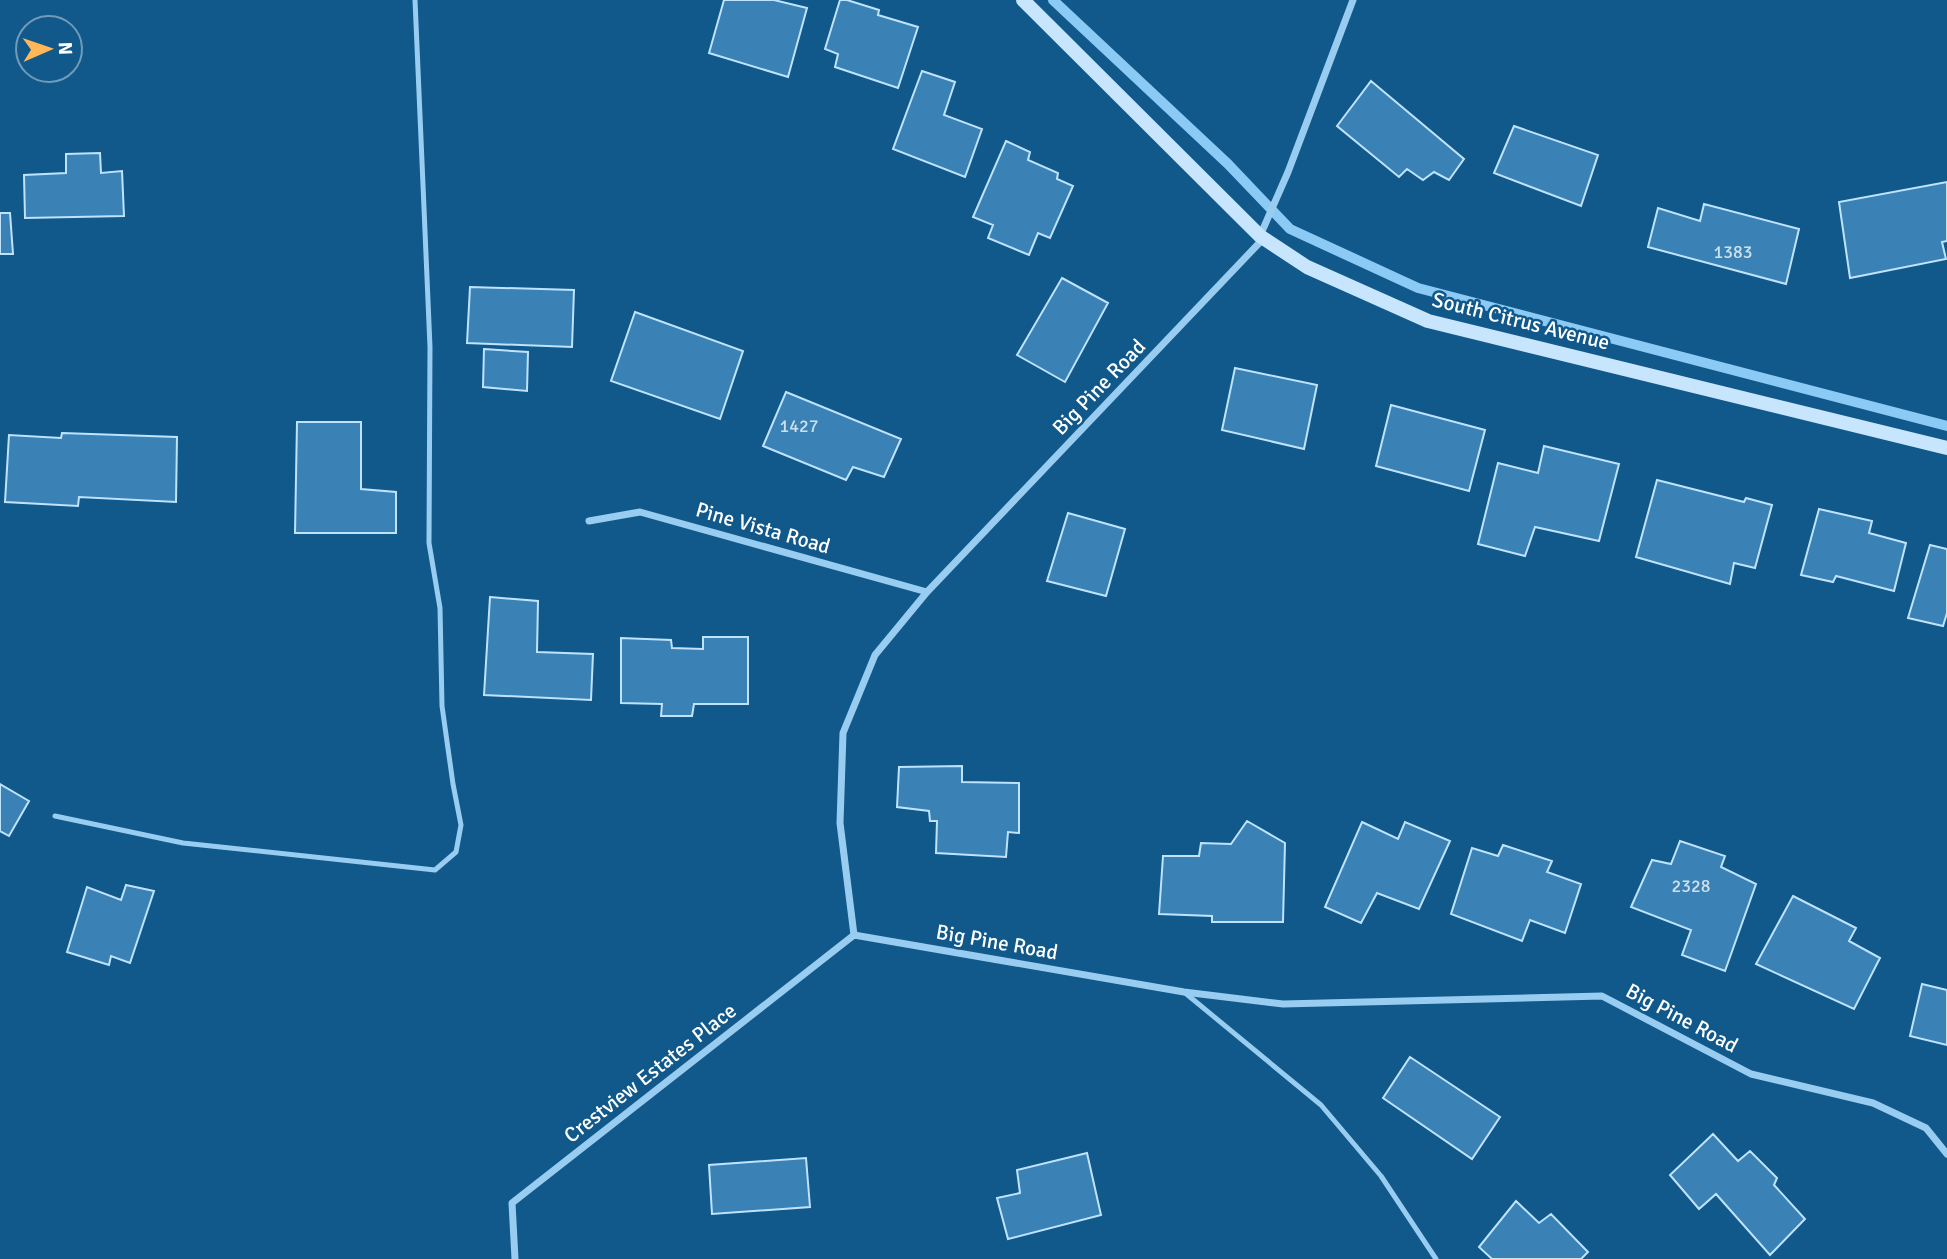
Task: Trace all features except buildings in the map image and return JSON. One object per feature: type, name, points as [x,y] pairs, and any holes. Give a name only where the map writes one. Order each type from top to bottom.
[{"type":"street","name":"South Citrus Avenue","points":[[1023,0],[1262,238],[1307,267],[1428,321],[1947,448]]},
{"type":"street","points":[[1262,238],[1353,0]]},
{"type":"street","name":"Big Pine Road","points":[[1262,238],[927,592],[875,655],[843,733],[840,823],[854,935],[1184,992],[1283,1004],[1602,996],[1751,1074],[1873,1103],[1926,1128],[1947,1154]]},
{"type":"street","name":"Pine Vista Road","points":[[589,520],[640,512],[927,592]]},
{"type":"street","name":"Crestview Estates Place","points":[[515,1259],[512,1203],[854,935]]},
{"type":"lane","points":[[55,816],[183,844],[435,870],[456,852],[461,825],[442,706],[440,608],[429,543],[430,347],[415,0]]},
{"type":"lane","points":[[1184,992],[1321,1105],[1381,1176],[1436,1259]]},
{"type":"waterway","points":[[1053,0],[1228,164],[1290,229],[1418,288],[1947,426]]}]
